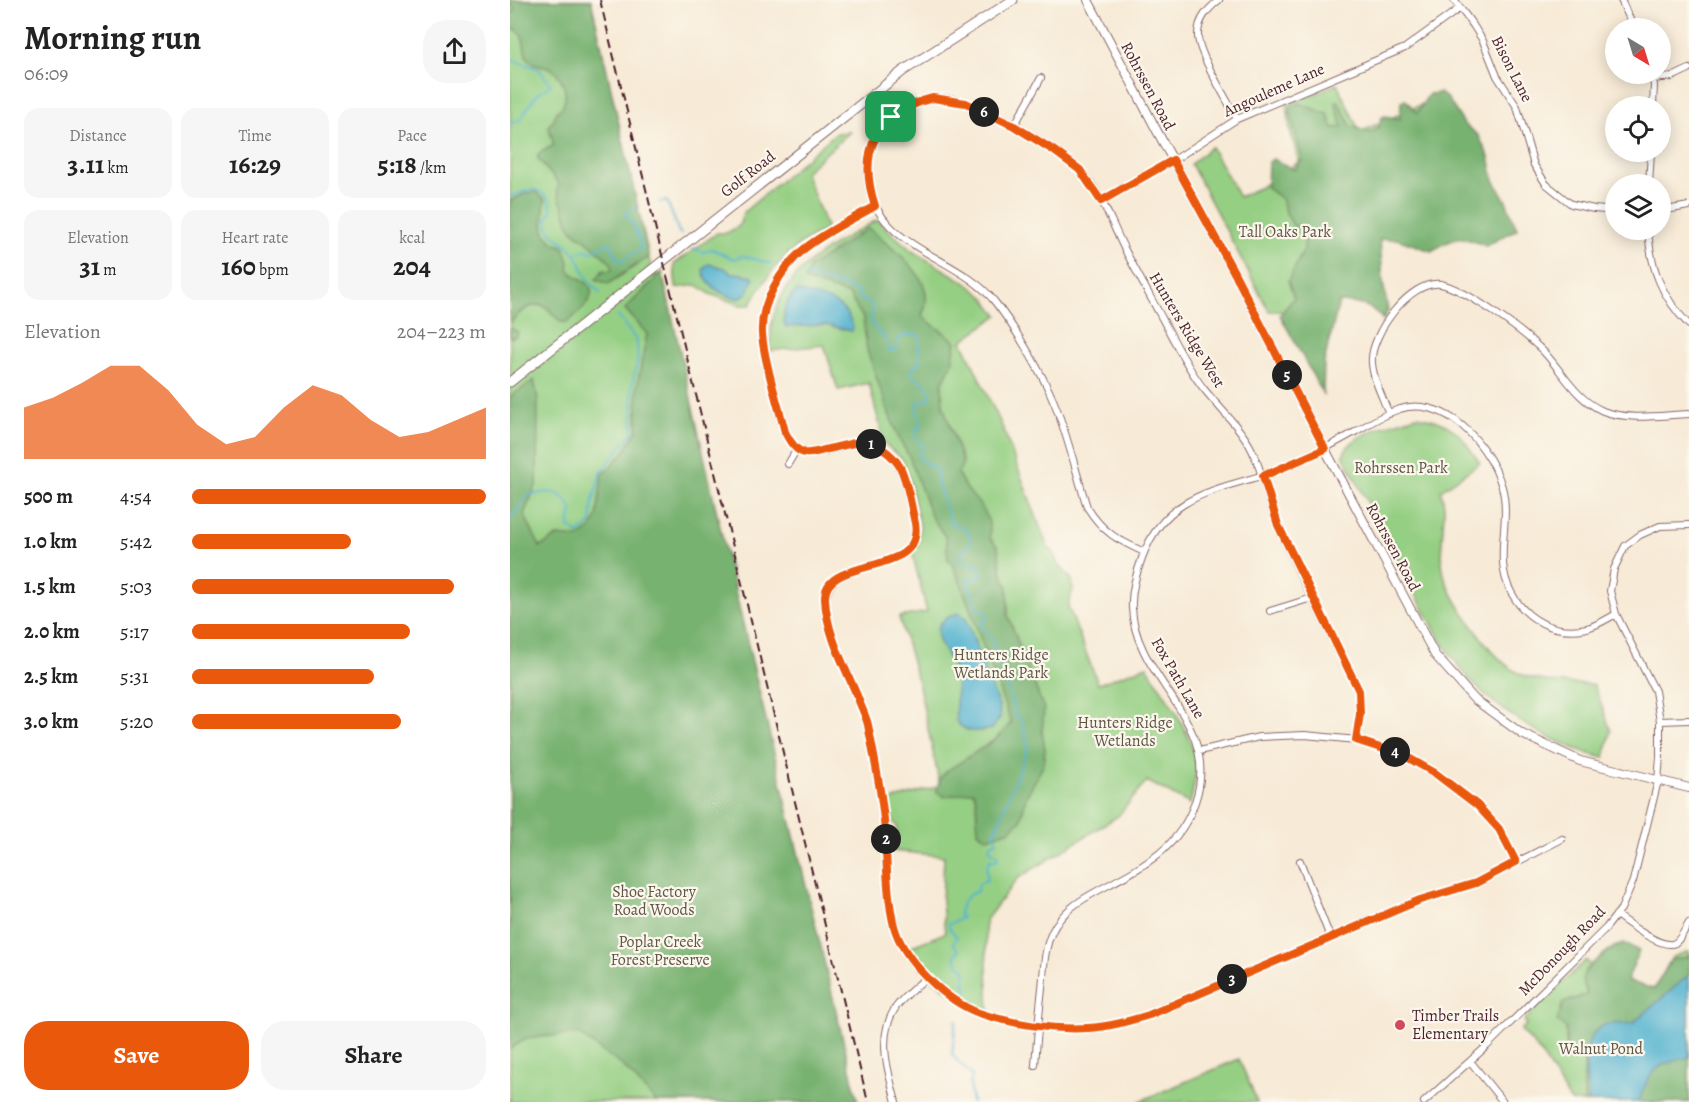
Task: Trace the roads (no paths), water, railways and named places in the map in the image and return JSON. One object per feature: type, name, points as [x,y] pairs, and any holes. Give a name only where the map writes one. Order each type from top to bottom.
[{"type":"main road","name":"Golf Road","points":[[510,382],[903,71],[1013,0]]},
{"type":"street","name":"Rohrssen Road","points":[[1088,0],[1435,655],[1473,699],[1522,734],[1580,760],[1689,788]]},
{"type":"street","points":[[1218,0],[1207,10],[1200,23],[1197,37],[1209,66],[1237,119]]},
{"type":"street","name":"Bison Lane","points":[[1454,0],[1483,41],[1497,76],[1517,107],[1534,165],[1546,184],[1570,204],[1605,210]]},
{"type":"street","points":[[1621,0],[1629,18]]},
{"type":"street","name":"Angouleme Lane","points":[[1101,201],[1173,160],[1237,119],[1404,48],[1460,8]]},
{"type":"street","points":[[1671,77],[1689,69]]},
{"type":"street","points":[[1014,126],[1041,78]]},
{"type":"street","name":"Hunters Ridge West","points":[[875,206],[868,182],[868,158],[873,142],[881,128],[903,108],[933,98],[966,103],[1014,126],[1080,170],[1101,201],[1174,340],[1201,385],[1250,446],[1263,476],[1278,525],[1359,691],[1360,714],[1356,740]]},
{"type":"street","points":[[1144,552],[1111,536],[1094,518],[1088,507],[1054,402],[1007,318],[992,298],[964,274],[912,245],[878,213],[875,206],[802,250],[783,273],[767,301],[762,317],[765,350],[785,432],[797,449],[804,453],[863,442],[883,449],[899,466],[904,476],[915,526],[914,540],[902,555],[838,577],[829,585],[825,594],[830,629],[868,723],[884,816],[894,927],[907,954],[927,977],[952,998],[977,1012],[1006,1020],[1038,1025],[1090,1028],[1112,1025],[1149,1015],[1420,900],[1476,883],[1562,839]]},
{"type":"street","points":[[1671,209],[1689,206]]},
{"type":"street","points":[[1649,240],[1658,282],[1689,325]]},
{"type":"street","points":[[1389,414],[1373,372],[1371,360],[1374,346],[1396,306],[1412,294],[1434,284],[1453,288],[1475,299],[1543,351],[1574,391],[1599,409],[1629,416],[1689,414]]},
{"type":"street","name":"Fox Path Lane","points":[[1035,1065],[1046,950],[1053,930],[1068,909],[1155,859],[1175,838],[1195,804],[1201,774],[1199,751],[1187,721],[1139,638],[1132,607],[1134,586],[1144,552],[1154,532],[1182,505],[1206,492],[1263,476],[1325,449],[1400,409],[1419,407],[1440,411],[1458,422],[1489,456],[1503,489],[1506,522],[1503,563],[1514,600],[1522,610],[1551,627],[1566,629],[1585,629],[1616,614]]},
{"type":"street","points":[[788,464],[797,449]]},
{"type":"street","name":"McDonough Road","points":[[1424,1102],[1470,1061],[1606,928],[1616,915],[1633,881],[1658,781],[1660,721],[1655,691],[1616,614],[1610,591],[1614,569],[1625,546],[1640,535],[1660,526],[1689,525]]},
{"type":"street","points":[[1270,611],[1312,598]]},
{"type":"street","points":[[1660,721],[1689,720]]},
{"type":"street","points":[[1199,751],[1271,736],[1305,735],[1356,740],[1405,756],[1435,773],[1477,805],[1499,829],[1516,862]]},
{"type":"street","points":[[1300,861],[1330,937]]},
{"type":"street","points":[[1616,915],[1662,944],[1673,944],[1679,940],[1689,923]]},
{"type":"street","points":[[896,1102],[884,1053],[888,1026],[896,1007],[927,977]]},
{"type":"street","points":[[1470,1061],[1503,1102]]},
{"type":"water","points":[[708,264],[725,268],[732,274],[754,277],[748,292],[739,299],[711,286],[703,270]]},
{"type":"water","points":[[797,291],[824,298],[838,305],[849,318],[853,327],[852,331],[825,325],[786,327],[784,318],[786,307],[790,298]]},
{"type":"water","points":[[958,613],[966,618],[999,707],[1000,718],[992,729],[972,731],[956,721],[956,674],[939,641],[938,633],[939,625]]},
{"type":"water","points":[[1689,975],[1689,1057],[1668,1063],[1655,1070],[1638,1102],[1589,1102],[1586,1059],[1590,1038],[1605,1025],[1633,1023]]},
{"type":"waterway","points":[[510,59],[539,69],[551,85],[537,94],[519,121],[510,123]]},
{"type":"waterway","points":[[510,197],[533,190],[545,195],[551,207],[546,220],[548,227],[554,236],[574,252],[587,277],[600,293]]},
{"type":"waterway","points":[[660,202],[667,201],[681,234]]},
{"type":"waterway","points":[[576,253],[586,250],[592,252],[608,243],[611,244],[618,260],[622,261],[642,248],[632,221],[624,214],[636,207]]},
{"type":"waterway","points":[[693,249],[704,252],[712,249],[734,259],[743,256],[772,264]]},
{"type":"waterway","points":[[803,275],[858,292],[861,300],[868,301],[873,308],[871,316],[873,326],[884,337],[889,351],[896,349],[897,340],[908,334],[919,335],[919,363],[910,371],[928,388],[931,396],[927,401],[917,403],[919,421],[922,424],[916,429],[916,436],[923,445],[919,457],[927,465],[935,467],[938,475],[937,482],[950,521],[968,531],[969,546],[959,558],[964,563],[975,565],[983,574],[967,582],[974,596],[975,607],[986,612],[987,619],[981,623],[991,636],[997,661],[1004,672],[1016,717],[1022,721],[1028,748],[994,834],[997,842],[992,843],[989,848],[996,853],[998,859],[993,861],[991,859],[987,867],[987,880],[979,884],[977,891],[969,895],[962,903],[959,915],[962,918],[949,924],[949,928],[957,937],[953,943],[959,951],[955,955],[957,962],[966,971],[964,978],[967,992]]},
{"type":"waterway","points":[[510,519],[529,495],[549,492],[559,494],[572,509],[569,527],[578,534],[591,523],[593,501],[601,472],[633,432],[632,386],[638,359],[637,341],[618,316]]},
{"type":"waterway","points":[[956,1021],[952,1054],[972,1076],[970,1084],[972,1102]]},
{"type":"railway","points":[[600,0],[868,1102]]},
{"type":"place","name":"Timber Trails Elementary","points":[[1400,1025]]},
{"type":"park label","name":"Tall Oaks Park","points":[[1285,232]]},
{"type":"park label","name":"Rohrssen Park","points":[[1401,468]]},
{"type":"park label","name":"Hunters Ridge Wetlands Park","points":[[1001,664]]},
{"type":"park label","name":"Hunters Ridge Wetlands","points":[[1125,732]]},
{"type":"park label","name":"Shoe Factory Road Woods","points":[[654,901]]},
{"type":"park label","name":"Poplar Creek Forest Preserve","points":[[660,951]]},
{"type":"park label","name":"Walnut Pond","points":[[1601,1049]]}]
